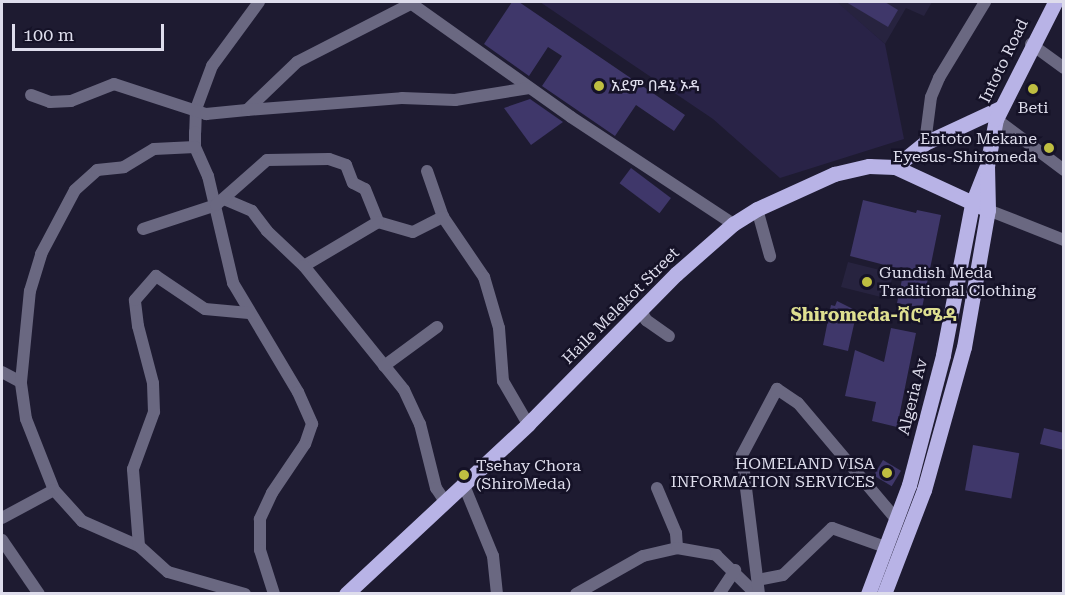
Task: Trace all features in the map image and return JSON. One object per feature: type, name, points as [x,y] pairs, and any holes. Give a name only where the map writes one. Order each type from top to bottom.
[{"type":"main road","name":"Intoto Road","points":[[987,166],[998,113],[1030,44],[1052,5]]},
{"type":"main road","points":[[895,167],[924,143],[998,113]]},
{"type":"main road","name":"Haile Melekot Street","points":[[346,594],[528,424],[640,309],[733,224],[758,209],[834,174],[869,166],[895,167],[988,210]]},
{"type":"main road","points":[[884,594],[924,490],[964,347],[988,210],[987,166]]},
{"type":"main road","name":"Algeria Av","points":[[868,594],[909,485],[942,355],[972,204],[987,166]]},
{"type":"street","points":[[259,2],[219,53],[195,109],[195,147],[220,202],[225,260],[249,312],[281,361],[312,424],[305,444],[272,493],[260,519],[260,550],[273,594]]},
{"type":"street","points":[[924,143],[932,97],[939,78],[985,2]]},
{"type":"street","points":[[247,110],[297,62],[413,3],[529,88],[733,224]]},
{"type":"street","points":[[1030,44],[1064,68]]},
{"type":"street","points":[[31,95],[50,102],[71,101],[114,84],[215,115],[247,110],[402,98],[455,100],[529,88]]},
{"type":"street","points":[[998,113],[1064,170]]},
{"type":"street","points":[[195,147],[154,149],[124,167],[98,170],[75,190],[41,254],[30,291],[21,382],[26,420],[54,490],[82,521],[139,546],[179,578],[245,594]]},
{"type":"street","points":[[143,229],[220,202],[267,160],[329,159],[346,165],[353,183],[365,189],[378,222]]},
{"type":"street","points":[[427,171],[444,217],[484,278],[499,328],[503,381],[528,424]]},
{"type":"street","points":[[220,202],[252,211],[267,231],[304,266],[384,366],[410,401],[436,488],[444,500]]},
{"type":"street","points":[[758,209],[770,256]]},
{"type":"street","points":[[988,210],[1064,240]]},
{"type":"street","points":[[304,266],[378,222],[413,232],[444,217]]},
{"type":"street","points":[[139,546],[133,469],[154,412],[153,383],[138,326],[135,300],[156,276],[205,309],[217,313],[249,312]]},
{"type":"street","points":[[640,309],[646,320],[669,336]]},
{"type":"street","points":[[384,366],[437,327]]},
{"type":"street","points":[[2,372],[21,382]]},
{"type":"street","points":[[758,594],[742,455],[777,388],[798,403],[896,519]]},
{"type":"street","points":[[463,483],[493,556],[497,594]]},
{"type":"street","points":[[657,488],[676,533],[677,548]]},
{"type":"street","points":[[2,518],[54,490]]},
{"type":"street","points":[[758,580],[783,575],[832,528],[885,547]]},
{"type":"street","points":[[2,540],[39,594]]},
{"type":"street","points":[[576,594],[643,556],[677,548],[716,555],[735,570],[758,594]]},
{"type":"street","points":[[719,594],[735,570]]},
{"type":"shaded area","points":[[540,2],[837,2],[885,44],[904,139],[780,178],[713,119]]},
{"type":"shaded area","points":[[836,2],[932,2],[924,16],[906,8],[885,44]]},
{"type":"shaded area","name":"Gundish Meda Traditional Clothing","points":[[848,262],[888,272],[887,276],[892,278],[890,288],[884,287],[881,297],[841,287]]},
{"type":"building","points":[[512,2],[519,2],[685,115],[674,131],[636,105],[615,136],[542,86],[562,56],[548,47],[529,76],[484,44]]},
{"type":"building","points":[[846,2],[885,2],[898,10],[888,27]]},
{"type":"building","points":[[530,99],[563,122],[531,145],[504,108]]},
{"type":"building","points":[[631,168],[671,198],[659,213],[620,183]]},
{"type":"building","points":[[863,200],[916,213],[917,210],[941,215],[922,308],[897,303],[904,270],[850,256]]},
{"type":"building","points":[[837,301],[857,311],[848,351],[823,345],[831,305],[835,306]]},
{"type":"building","points":[[891,328],[916,333],[897,427],[872,421],[876,402],[845,396],[855,350],[884,362]]},
{"type":"building","points":[[1044,428],[1064,433],[1064,450],[1040,444]]},
{"type":"building","points":[[973,445],[1019,453],[1011,498],[965,490]]},
{"type":"building","name":"HOMELAND VISA INFORMATION SERVICES","points":[[883,460],[901,471],[892,486],[874,475]]},
{"type":"place","name":"አደም በዳኔ ኦዳ","points":[[599,86]]},
{"type":"place","name":"Beti","points":[[1033,89]]},
{"type":"place","name":"Entoto Mekane Eyesus-Shiromeda","points":[[1049,148]]},
{"type":"place","name":"Gundish Meda Traditional Clothing","points":[[867,282]]},
{"type":"place","name":"HOMELAND VISA INFORMATION SERVICES","points":[[887,473]]},
{"type":"place","name":"Tsehay Chora (ShiroMeda)","points":[[464,475]]},
{"type":"district","name":"Shiromeda-ሽሮሜዳ","points":[[874,315]]}]
